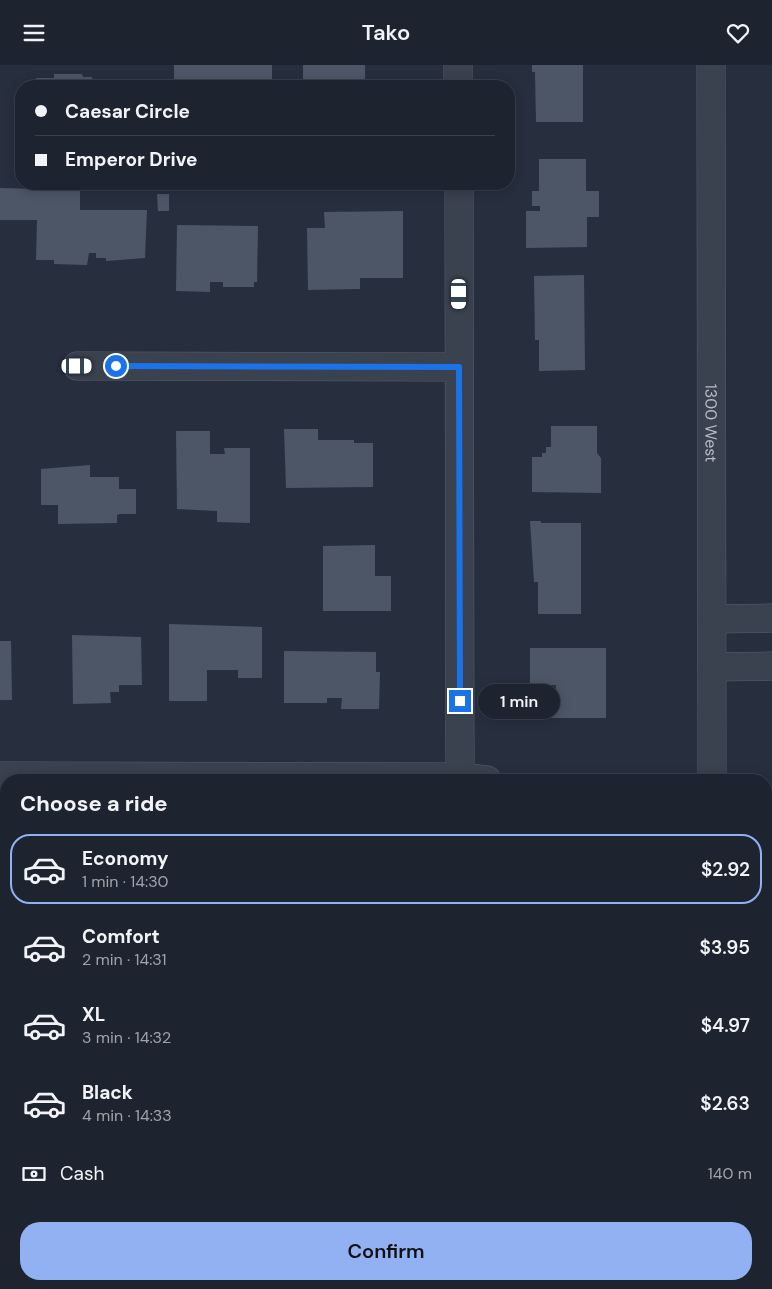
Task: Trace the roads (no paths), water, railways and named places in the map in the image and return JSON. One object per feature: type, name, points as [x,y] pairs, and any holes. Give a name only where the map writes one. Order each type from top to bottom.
[{"type":"street","points":[[458,65],[458,80]]},
{"type":"street","name":"1300 West","points":[[711,65],[712,774]]},
{"type":"street","points":[[459,190],[460,774]]},
{"type":"street","points":[[77,366],[459,367]]},
{"type":"street","points":[[712,619],[772,618]]},
{"type":"street","points":[[712,667],[772,666]]}]
